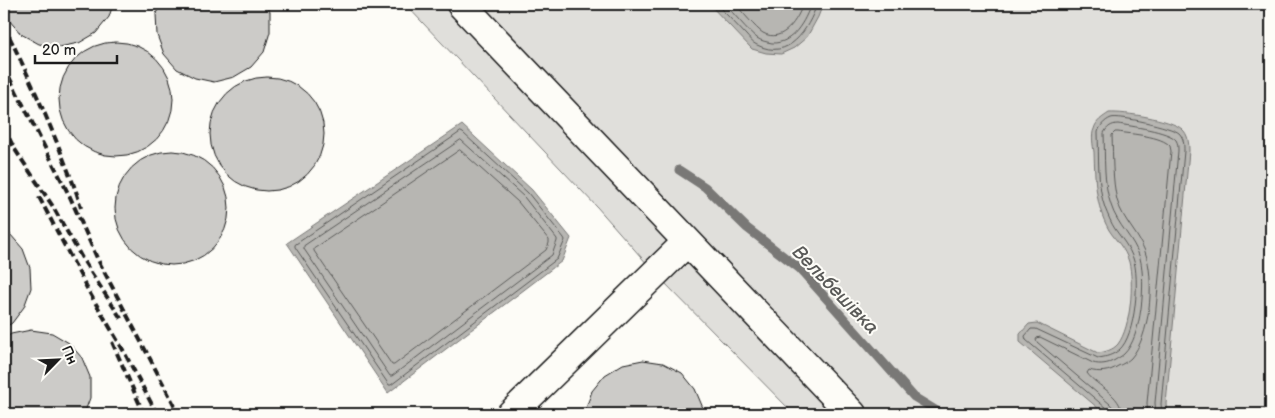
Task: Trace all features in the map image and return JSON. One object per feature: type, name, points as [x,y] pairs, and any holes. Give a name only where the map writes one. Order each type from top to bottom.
[{"type":"street","points":[[461,4],[852,414]]},
{"type":"street","points":[[511,414],[687,242]]},
{"type":"shaded area","points":[[405,4],[1271,4],[1271,414],[794,414],[656,274],[597,207]]},
{"type":"water","points":[[709,4],[823,4],[807,37],[794,48],[781,54],[766,53],[752,49]]},
{"type":"water","points":[[1109,113],[1136,115],[1168,122],[1176,125],[1186,133],[1188,142],[1189,151],[1166,404],[1167,414],[1105,414],[1020,342],[1020,334],[1029,324],[1037,323],[1098,353],[1114,348],[1126,327],[1131,292],[1129,262],[1104,221],[1098,201],[1092,140],[1096,124]]},
{"type":"water","points":[[462,125],[532,190],[571,238],[562,261],[388,393],[287,243]]},
{"type":"building","points":[[4,4],[113,4],[109,17],[96,33],[79,43],[59,47],[39,44],[21,34],[8,19]]},
{"type":"building","points":[[160,4],[267,4],[270,12],[270,32],[264,52],[251,67],[234,77],[214,82],[195,78],[177,69],[164,54],[157,35],[156,14]]},
{"type":"building","points":[[116,42],[138,46],[157,58],[169,77],[173,99],[169,121],[157,140],[138,152],[116,156],[94,152],[75,140],[63,121],[59,99],[63,77],[75,58],[94,46]]},
{"type":"building","points":[[267,77],[289,81],[308,93],[320,112],[324,134],[320,156],[308,175],[289,187],[267,191],[245,187],[226,175],[214,156],[210,134],[214,112],[226,93],[245,81]]},
{"type":"building","points":[[172,151],[194,155],[213,167],[225,186],[229,208],[225,230],[213,249],[194,261],[172,265],[150,261],[131,249],[119,230],[115,208],[119,186],[131,167],[150,155]]},
{"type":"building","points":[[4,231],[10,234],[23,249],[30,268],[31,288],[24,307],[12,323],[4,328]]},
{"type":"building","points":[[31,330],[52,333],[69,343],[82,358],[90,377],[90,398],[84,414],[4,414],[4,339],[11,334]]},
{"type":"building","points":[[643,360],[663,363],[682,373],[695,389],[703,408],[703,414],[585,414],[592,391],[605,375],[623,364]]},
{"type":"waterway","name":"Вельбешівка","points":[[679,170],[705,187],[747,228],[800,269],[914,397],[942,414]]},
{"type":"railway","points":[[4,26],[47,119],[77,193],[81,208]]},
{"type":"railway","points":[[4,67],[70,197],[97,258],[179,414]]},
{"type":"railway","points":[[4,128],[14,148],[52,205],[83,260],[122,320]]},
{"type":"railway","points":[[39,197],[157,414]]},
{"type":"railway","points":[[112,342],[144,414]]}]
